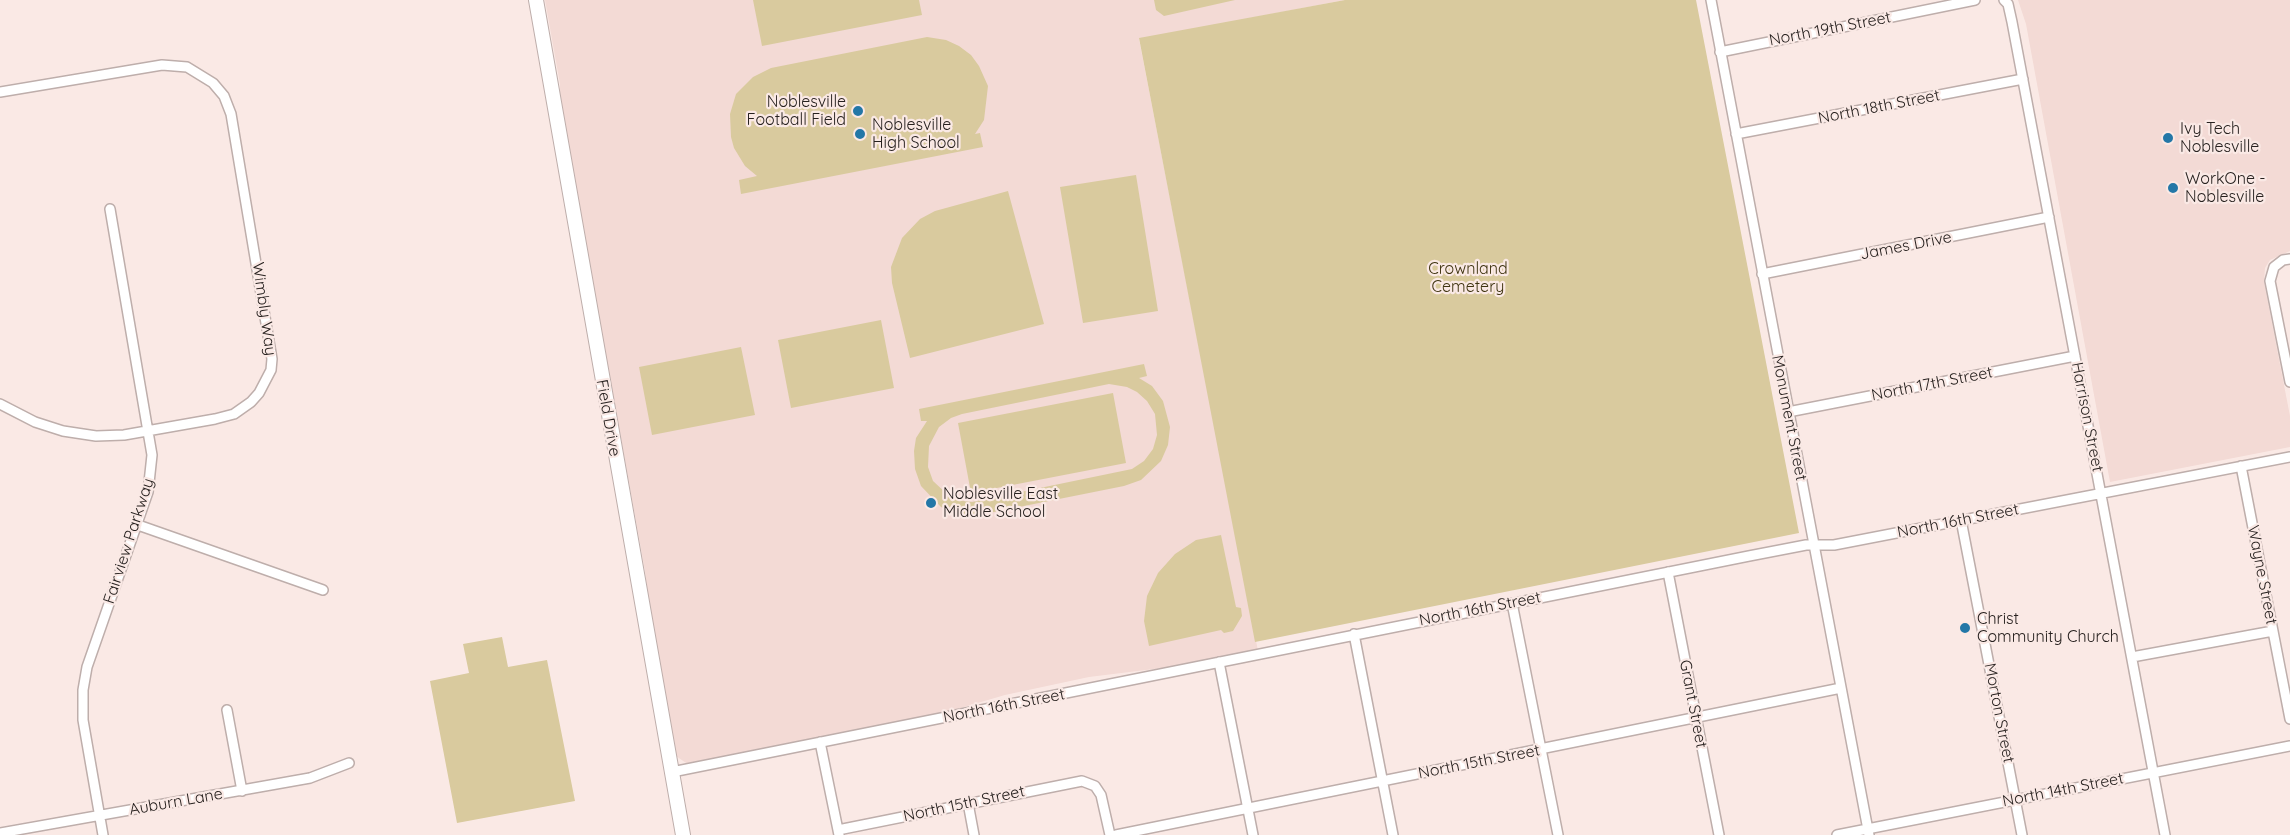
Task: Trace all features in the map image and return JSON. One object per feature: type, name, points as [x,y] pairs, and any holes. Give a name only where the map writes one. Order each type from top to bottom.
[{"type":"street","name":"Field Drive","points":[[536,0],[683,835]]},
{"type":"street","name":"Monument Street","points":[[1711,0],[1868,832]]},
{"type":"street","name":"North 19th Street","points":[[1720,52],[1975,0]]},
{"type":"street","name":"Harrison Street","points":[[2004,0],[2008,4],[2011,16],[2165,835]]},
{"type":"street","name":"Wimbly Way","points":[[0,92],[162,65],[180,65],[196,71],[218,88],[231,114],[272,359],[265,383],[243,409],[215,419],[149,430],[112,436],[79,435],[35,422],[0,404]]},
{"type":"street","name":"North 18th Street","points":[[1736,135],[2023,79]]},
{"type":"street","name":"Fairview Parkway","points":[[103,835],[83,720],[83,690],[87,667],[138,525],[150,483],[152,455],[110,209]]},
{"type":"street","name":"James Drive","points":[[1762,274],[2049,217]]},
{"type":"street","points":[[2290,259],[2278,263],[2271,273],[2271,291],[2290,382]]},
{"type":"street","name":"North 17th Street","points":[[1788,412],[2075,356]]},
{"type":"street","name":"North 16th Street","points":[[672,772],[1668,572],[1813,545],[1834,546],[2290,457]]},
{"type":"street","name":"Wayne Street","points":[[2241,466],[2290,719]]},
{"type":"street","name":"Morton Street","points":[[1961,520],[2022,835]]},
{"type":"street","points":[[138,525],[323,590]]},
{"type":"street","name":"Grant Street","points":[[1668,572],[1719,835]]},
{"type":"street","points":[[1512,603],[1557,835]]},
{"type":"street","points":[[2132,657],[2273,631]]},
{"type":"street","points":[[1354,634],[1393,835]]},
{"type":"street","points":[[1219,662],[1253,835]]},
{"type":"street","name":"North 15th Street","points":[[1116,835],[1841,688]]},
{"type":"street","points":[[226,710],[242,791]]},
{"type":"street","points":[[820,742],[839,833]]},
{"type":"street","name":"North 14th Street","points":[[1837,835],[1868,832],[2015,799],[2290,746]]},
{"type":"street","name":"Auburn Lane","points":[[0,833],[310,778],[349,763]]},
{"type":"street","name":"North 15th Street","points":[[839,833],[1077,781],[1090,783],[1101,795],[1110,835]]},
{"type":"street","points":[[968,803],[974,835]]},
{"type":"shaded area","name":"Noblesville East Middle School","points":[[545,0],[1345,0],[1139,39],[1258,651],[1170,667],[1089,677],[1005,695],[933,716],[689,765],[676,756],[651,626],[645,571],[560,101],[560,84]]},
{"type":"shaded area","name":"Ivy Tech Noblesville","points":[[2018,0],[2290,0],[2290,251],[2270,260],[2265,268],[2264,282],[2290,416],[2290,447],[2110,482],[2026,24]]},
{"type":"green space","points":[[753,0],[919,0],[922,15],[762,46]]},
{"type":"green space","points":[[1154,0],[1235,0],[1164,16],[1156,10]]},
{"type":"green space","name":"Crownland Cemetery","points":[[1345,0],[1696,0],[1799,533],[1255,642],[1139,38]]},
{"type":"green space","points":[[927,37],[946,40],[959,46],[971,55],[979,66],[988,86],[984,120],[975,134],[980,133],[983,147],[741,194],[739,180],[757,176],[745,166],[734,148],[730,114],[736,94],[753,77],[771,68]]},
{"type":"green space","points":[[1136,175],[1158,311],[1083,323],[1060,187]]},
{"type":"green space","points":[[1008,191],[1044,324],[910,358],[892,283],[891,267],[902,238],[920,219],[935,211]]},
{"type":"green space","points":[[881,320],[894,388],[791,408],[778,340]]},
{"type":"green space","points":[[741,347],[755,415],[652,435],[639,367]]},
{"type":"green space","points":[[1144,364],[1147,376],[1139,378],[1152,386],[1163,401],[1170,427],[1168,445],[1161,461],[1141,480],[1124,486],[974,516],[956,514],[941,507],[921,486],[915,469],[914,451],[916,438],[927,421],[921,421],[919,409]],"holes":[[[1109,384],[1127,387],[1147,401],[1155,414],[1157,435],[1153,449],[1144,461],[1132,469],[972,502],[948,495],[933,481],[928,467],[929,446],[939,427],[951,418]]]},
{"type":"green space","points":[[1113,393],[1126,463],[971,493],[958,423]]},
{"type":"green space","points":[[1221,535],[1236,607],[1241,608],[1242,616],[1233,631],[1224,633],[1221,630],[1149,646],[1144,621],[1147,596],[1158,573],[1175,554],[1196,540]]},
{"type":"green space","points":[[502,637],[508,667],[547,660],[575,801],[457,823],[430,681],[469,673],[463,644]]},
{"type":"place","name":"Noblesville Football Field","points":[[858,111]]},
{"type":"place","name":"Noblesville High School","points":[[860,134]]},
{"type":"place","name":"Ivy Tech Noblesville","points":[[2168,138]]},
{"type":"place","name":"WorkOne - Noblesville","points":[[2173,188]]},
{"type":"place","name":"Noblesville East Middle School","points":[[931,503]]},
{"type":"place","name":"Christ Community Church","points":[[1965,628]]}]
